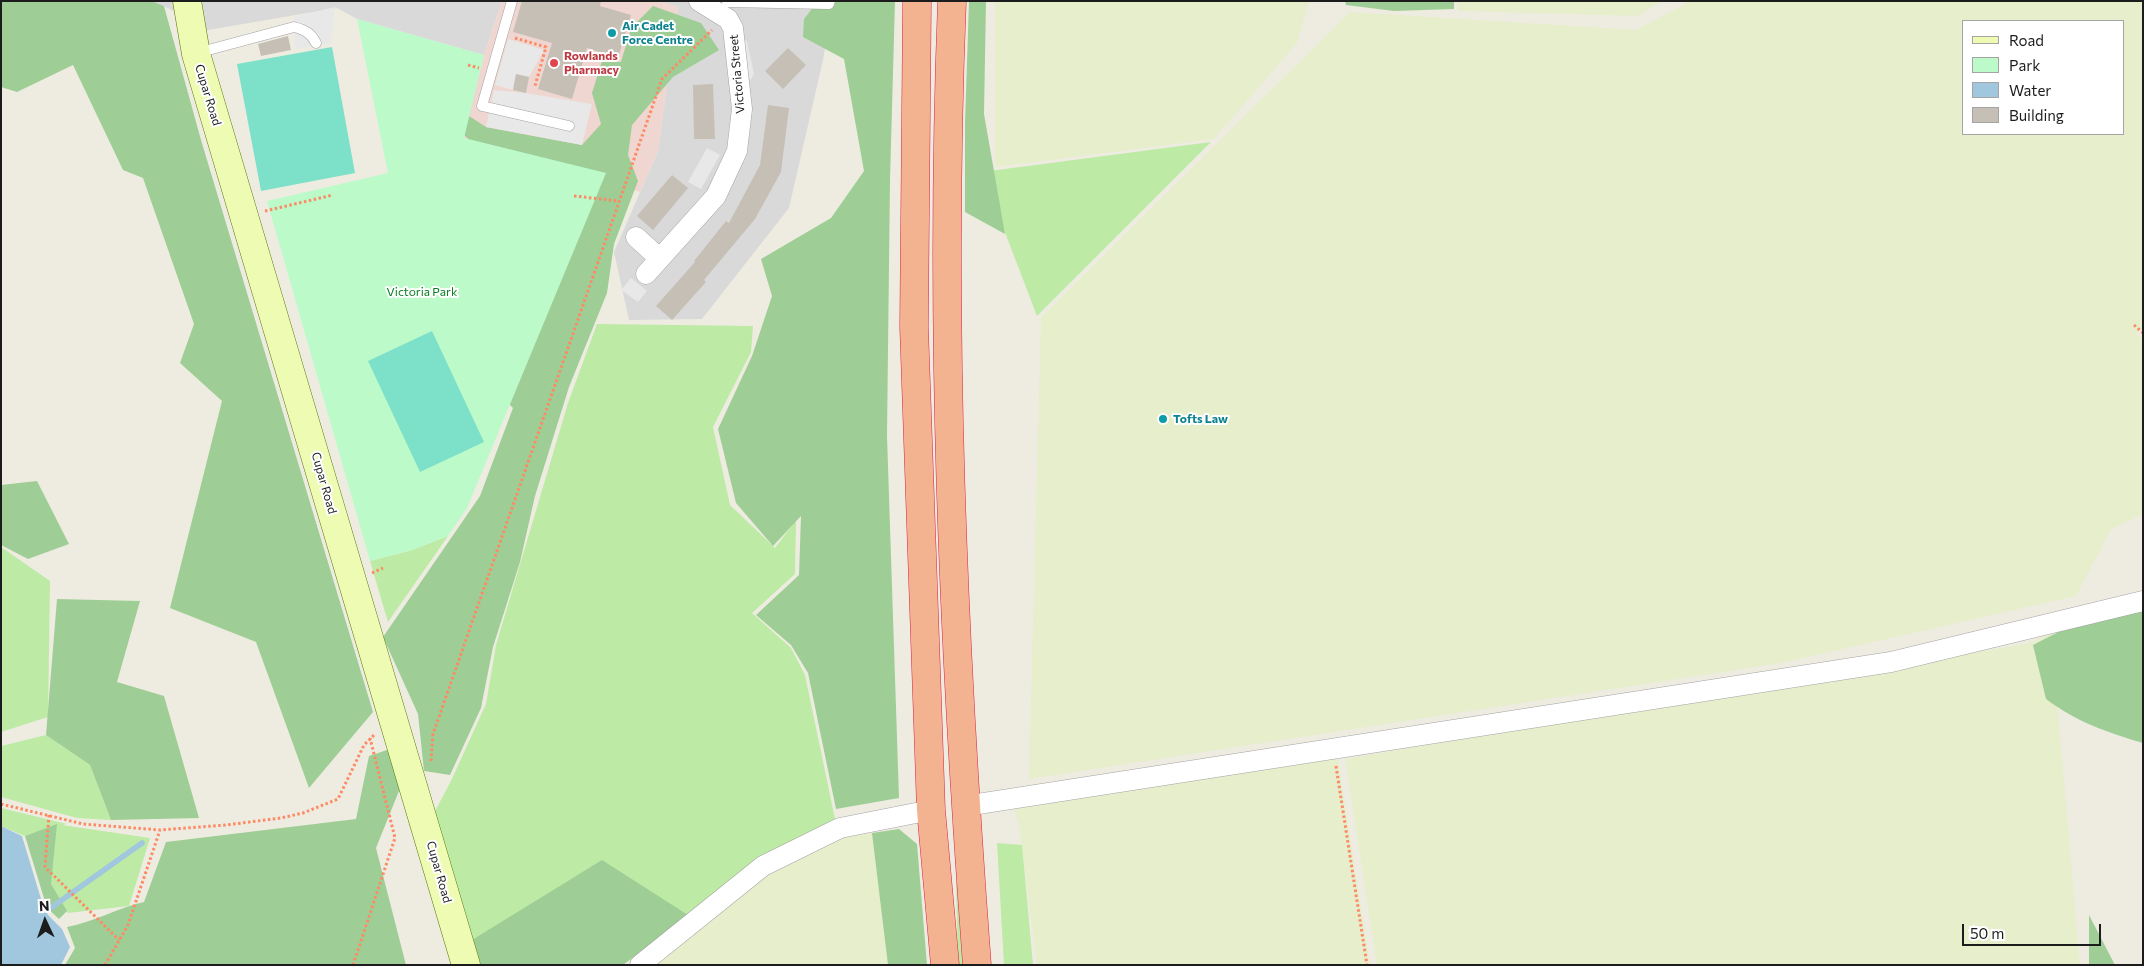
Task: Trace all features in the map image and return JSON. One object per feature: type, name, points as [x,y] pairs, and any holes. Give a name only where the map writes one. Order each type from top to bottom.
[{"type":"highway","points":[[916,1],[914,327],[932,810],[945,965]]},
{"type":"highway","points":[[952,1],[948,194],[949,428],[965,806],[977,965]]},
{"type":"main road","name":"Cupar Road","points":[[187,1],[196,54],[466,965]]},
{"type":"street","points":[[699,1],[723,12]]},
{"type":"street","name":"Victoria Street","points":[[646,274],[716,196],[737,151],[742,109],[733,28],[723,12]]},
{"type":"street","points":[[636,237],[659,258]]},
{"type":"street","points":[[965,806],[1891,662],[2143,601]]},
{"type":"street","points":[[640,965],[764,866],[840,828],[932,810]]},
{"type":"lane","points":[[512,1],[482,106],[569,126]]},
{"type":"lane","points":[[723,12],[829,4],[830,1]]},
{"type":"lane","points":[[196,54],[294,27],[312,35],[316,43]]},
{"type":"path","points":[[433,734],[662,79],[723,12]]},
{"type":"path","points":[[510,36],[546,47],[535,86]]},
{"type":"path","points":[[288,205],[333,195]]},
{"type":"path","points":[[574,196],[619,201]]},
{"type":"path","points":[[2134,325],[2143,333]]},
{"type":"path","points":[[1,804],[83,824],[160,830],[226,825],[281,818],[303,813],[338,799],[364,745],[393,717]]},
{"type":"path","points":[[354,965],[395,838],[370,738]]},
{"type":"path","points":[[1333,748],[1367,965]]},
{"type":"path","points":[[49,816],[45,867],[119,940]]},
{"type":"path","points":[[104,965],[128,925],[160,830]]},
{"type":"shaded area","points":[[149,1],[502,1],[484,55],[357,19],[337,8],[208,30],[164,6]]},
{"type":"shaded area","points":[[502,1],[659,1],[678,7],[658,151],[640,192],[463,138],[484,55]]},
{"type":"shaded area","points":[[659,1],[833,1],[823,60],[789,208],[702,319],[629,320],[614,252],[658,151],[678,7]]},
{"type":"shaded area","points":[[335,7],[331,43],[295,49],[294,17]]},
{"type":"shaded area","points":[[740,38],[747,41],[754,74],[750,81]]},
{"type":"shaded area","points":[[508,39],[544,50],[529,77],[516,75],[513,90],[495,85]]},
{"type":"shaded area","points":[[494,90],[526,93],[592,104],[582,145],[486,127]]},
{"type":"shaded area","points":[[707,148],[720,155],[701,189],[688,182]]},
{"type":"shaded area","points":[[631,278],[647,291],[638,302],[621,290]]},
{"type":"green space","points":[[1,1],[151,1],[164,6],[201,140],[373,712],[309,788],[256,642],[170,608],[222,401],[180,363],[194,324],[143,178],[123,170],[73,65],[17,92],[1,87]]},
{"type":"green space","points":[[818,1],[895,1],[890,180],[887,436],[899,798],[836,809],[808,673],[791,645],[756,615],[799,575],[801,516],[773,546],[736,503],[718,429],[752,356],[772,296],[761,259],[831,218],[864,171],[844,59],[803,37],[804,19]]},
{"type":"green space","points":[[969,1],[986,1],[984,114],[1005,234],[965,212],[965,123]]},
{"type":"green space","points":[[995,1],[1309,1],[1297,43],[1214,139],[995,167]]},
{"type":"green space","points":[[1345,1],[1454,1],[1454,9],[1394,11],[1346,5]]},
{"type":"green space","points":[[1458,1],[1662,1],[1638,16],[1458,11]]},
{"type":"green space","points":[[1691,1],[2143,1],[2143,329],[2136,333],[2143,340],[2143,514],[2111,529],[2076,596],[1781,663],[1029,779],[1041,317],[1350,12],[1636,30]]},
{"type":"green space","points":[[653,6],[701,23],[719,50],[673,77],[632,125],[628,155],[638,181],[614,244],[607,293],[569,387],[535,496],[520,562],[493,647],[481,708],[450,775],[424,771],[418,714],[383,637],[480,496],[513,408],[486,381],[471,142],[450,120],[469,116],[486,127],[582,145],[601,124],[592,93],[602,61],[621,62],[631,28]]},
{"type":"green space","name":"Victoria Park","points":[[357,19],[484,55],[464,138],[606,173],[467,508],[448,536],[412,550],[370,561],[267,201],[388,173]]},
{"type":"green space","points":[[332,47],[355,173],[261,191],[237,64]]},
{"type":"green space","points":[[1211,142],[1037,316],[982,172]]},
{"type":"green space","points":[[597,324],[753,326],[751,352],[713,427],[730,505],[775,548],[796,520],[795,574],[752,613],[791,648],[805,675],[835,819],[770,852],[623,965],[479,965],[434,813],[451,781],[486,704],[496,645],[568,403]]},
{"type":"green space","points":[[432,331],[484,442],[420,472],[368,361]]},
{"type":"green space","points":[[37,481],[69,544],[28,559],[1,545],[1,485]]},
{"type":"green space","points":[[448,536],[388,622],[370,561],[412,550]]},
{"type":"green space","points":[[1,547],[50,581],[48,717],[1,732]]},
{"type":"green space","points":[[57,599],[140,601],[117,682],[164,696],[199,818],[111,820],[90,765],[46,735]]},
{"type":"green space","points":[[2143,609],[2143,743],[2092,726],[2046,699],[2033,645],[2068,627]]},
{"type":"green space","points":[[2051,631],[2080,965],[1377,965],[1345,759],[2031,643]]},
{"type":"green space","points":[[46,735],[90,765],[111,820],[77,818],[1,797],[1,746]]},
{"type":"green space","points":[[387,750],[403,781],[376,848],[406,965],[65,965],[75,948],[67,927],[144,902],[166,842],[356,819],[369,756]]},
{"type":"green space","points":[[1337,753],[1370,965],[1037,965],[1019,824],[1014,809]]},
{"type":"green space","points":[[1,808],[67,824],[62,825],[150,838],[129,906],[68,913],[50,887],[56,825],[25,836],[1,826]]},
{"type":"green space","points":[[57,824],[51,884],[67,911],[59,919],[47,908],[25,836]]},
{"type":"green space","points":[[899,829],[925,965],[651,965],[781,861],[840,838]]},
{"type":"green space","points":[[899,829],[917,844],[927,965],[888,965],[872,833]]},
{"type":"green space","points":[[997,843],[1022,845],[1033,965],[1004,965]]},
{"type":"green space","points":[[602,860],[688,915],[623,965],[479,965],[472,940]]},
{"type":"green space","points":[[956,879],[963,909],[968,965],[958,965]]},
{"type":"green space","points":[[2089,915],[2115,965],[2089,965]]},
{"type":"water","points":[[1,826],[22,836],[45,912],[62,929],[70,947],[61,965],[1,965]]},
{"type":"building","points":[[522,1],[601,1],[600,6],[631,15],[618,58],[587,48],[572,99],[538,89],[552,43],[513,32]]},
{"type":"building","points":[[288,36],[291,50],[261,56],[258,44]]},
{"type":"building","points":[[788,48],[806,65],[783,89],[765,71]]},
{"type":"building","points":[[516,74],[529,77],[526,93],[513,90]]},
{"type":"building","points":[[713,84],[715,139],[694,139],[693,85]]},
{"type":"building","points":[[768,105],[789,108],[781,172],[755,219],[704,280],[706,282],[672,320],[656,306],[695,262],[726,221],[729,223],[760,165]]},
{"type":"building","points":[[672,175],[688,188],[653,230],[637,216]]},
{"type":"waterway","points":[[45,912],[142,843]]},
{"type":"place","name":"Air Cadet Force Centre","points":[[612,33]]},
{"type":"place","name":"Rowlands Pharmacy","points":[[554,63]]},
{"type":"place","name":"Tofts Law","points":[[1163,419]]}]
